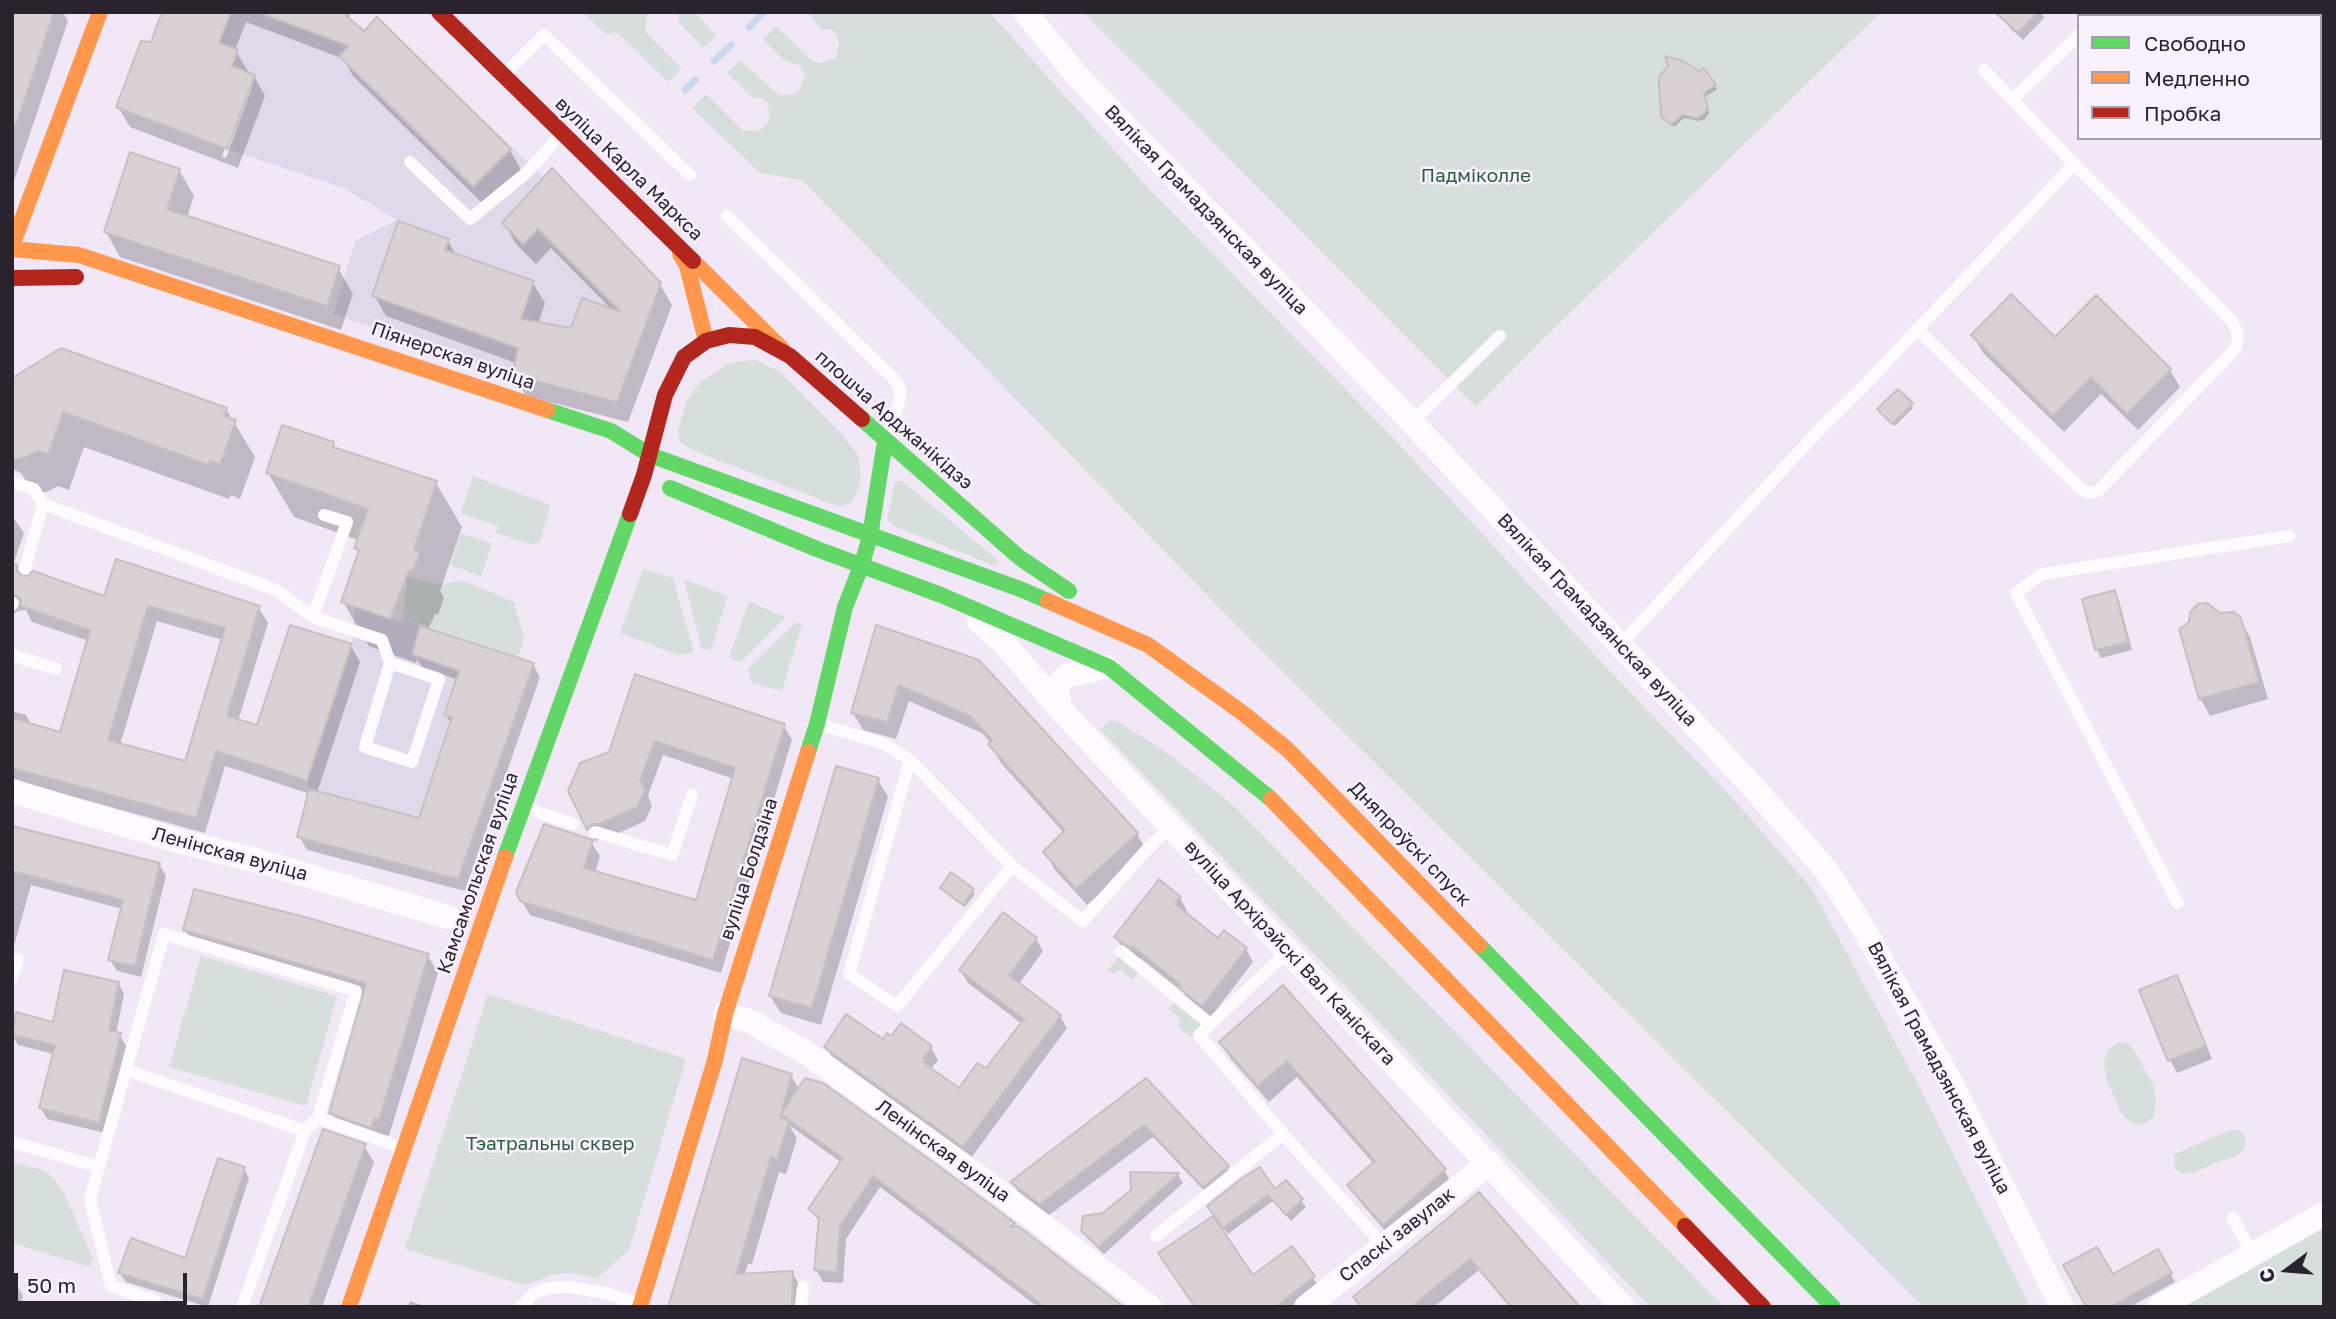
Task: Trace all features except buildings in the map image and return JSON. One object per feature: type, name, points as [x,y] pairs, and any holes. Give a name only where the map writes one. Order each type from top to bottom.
[{"type":"main road","points":[[12,248],[100,12]]},
{"type":"main road","name":"вуліца Карла Маркса","points":[[439,12],[790,356]]},
{"type":"main road","points":[[650,455],[665,395],[684,357],[706,341],[687,266],[672,240]]},
{"type":"main road","name":"Піянерская вуліца","points":[[12,248],[93,259],[611,431],[650,455],[870,536]]},
{"type":"main road","points":[[12,278],[74,276],[87,281]]},
{"type":"main road","name":"плошча Арджанікідзэ","points":[[706,341],[729,335],[755,337],[790,356],[1020,558],[1149,645]]},
{"type":"main road","name":"вуліца Болдзіна","points":[[640,1305],[715,1060],[725,1014],[817,724],[845,607],[870,536],[885,441]]},
{"type":"main road","name":"Камсамольская вуліца","points":[[349,1307],[639,472],[650,455]]},
{"type":"main road","points":[[639,472],[719,510],[862,564],[1109,667],[1262,790],[1763,1307]]},
{"type":"main road","name":"Дняпроўскі спуск","points":[[870,536],[1020,589],[1149,645],[1244,714],[1288,750],[1833,1307]]},
{"type":"street","name":"Вялікая Грамадзянская вуліца","points":[[1025,12],[1088,88],[1412,423],[1753,787],[1827,871],[1862,926],[1952,1086],[2062,1307]]},
{"type":"street","name":"вуліца Архірэйскі Вал Каніскага","points":[[955,602],[1004,643],[1061,710],[1623,1307]]},
{"type":"street","points":[[1061,710],[1056,687],[1066,676],[1109,667]]},
{"type":"street","name":"Ленінская вуліца","points":[[12,791],[448,917]]},
{"type":"street","name":"Ленінская вуліца","points":[[725,1014],[748,1020],[808,1054],[975,1173],[1150,1307]]},
{"type":"street","name":"Спаскі завулак","points":[[1306,1307],[1489,1163]]},
{"type":"street","points":[[2159,1307],[2324,1214]]},
{"type":"lane","points":[[504,75],[544,35],[690,175]]},
{"type":"lane","points":[[2012,100],[2077,38]]},
{"type":"lane","points":[[1917,329],[2081,490],[2090,493],[2098,491],[2236,348],[2238,334],[2231,320],[1984,70]]},
{"type":"lane","points":[[410,162],[470,219],[525,173],[561,132]]},
{"type":"lane","points":[[1620,645],[1823,426],[2074,164]]},
{"type":"lane","points":[[727,216],[896,381],[901,391],[885,441]]},
{"type":"lane","points":[[1412,423],[1500,336]]},
{"type":"lane","points":[[12,482],[34,489],[43,504],[276,590],[313,617],[382,640],[390,663],[365,747],[412,762],[439,679],[390,663]]},
{"type":"lane","points":[[25,568],[43,504]]},
{"type":"lane","points":[[313,617],[347,522],[324,515]]},
{"type":"lane","points":[[2178,903],[2016,593],[2042,574],[2289,536]]},
{"type":"lane","points":[[12,655],[56,669]]},
{"type":"lane","points":[[817,724],[885,744],[910,760],[1012,866],[1083,920],[1151,845],[1171,827]]},
{"type":"lane","points":[[910,760],[849,974],[897,1006],[1012,866]]},
{"type":"lane","points":[[595,832],[671,855],[692,795]]},
{"type":"lane","points":[[522,807],[573,824]]},
{"type":"lane","points":[[156,1301],[111,1286],[90,1199],[164,934],[356,991],[318,1118],[304,1131],[242,1307]]},
{"type":"lane","points":[[1121,951],[1209,1024]]},
{"type":"lane","points":[[1288,951],[1199,1035],[1283,1134],[1384,1246]]},
{"type":"lane","points":[[12,978],[18,959]]},
{"type":"lane","points":[[126,1070],[304,1131]]},
{"type":"lane","points":[[318,1118],[404,1148]]},
{"type":"lane","points":[[1156,1236],[1283,1134]]},
{"type":"lane","points":[[12,1142],[99,1167]]},
{"type":"lane","points":[[2233,1218],[2252,1254]]},
{"type":"lane","points":[[521,1307],[534,1293],[549,1288],[569,1287],[605,1293],[640,1305]]},
{"type":"lane","points":[[801,1307],[803,1287]]},
{"type":"shaded area","points":[[162,12],[342,12],[364,30],[377,17],[543,177],[552,168],[661,283],[617,402],[512,376],[333,314],[355,241],[397,220],[344,188],[227,149],[116,107],[141,41],[151,42]]},
{"type":"shaded area","points":[[355,607],[401,622],[403,619],[534,663],[458,879],[395,863],[406,817],[309,789],[307,781],[352,645]]},
{"type":"green space","points":[[582,12],[648,12],[645,27],[647,33],[682,69],[668,82],[617,32],[607,35]]},
{"type":"green space","points":[[678,12],[695,12],[716,35],[703,48],[679,22]]},
{"type":"green space","points":[[806,12],[989,12],[1151,191],[1397,442],[1604,665],[1735,801],[1812,889],[1921,1090],[2030,1307],[1924,1307],[1250,639],[802,180],[760,173],[692,108],[706,94],[742,130],[755,131],[763,128],[770,113],[766,102],[762,98],[753,98],[727,73],[740,60],[779,95],[798,92],[805,77],[800,66],[784,60],[763,39],[776,26],[812,61],[819,63],[835,59],[839,45],[837,35],[832,30],[822,29]]},
{"type":"green space","name":"Падміколле","points":[[1083,12],[1881,12],[1476,407]]},
{"type":"green space","points":[[755,360],[780,372],[858,455],[861,475],[852,502],[840,507],[692,450],[680,442],[678,431],[686,402],[700,382],[729,363]]},
{"type":"green space","points":[[473,476],[550,505],[540,542],[531,544],[496,533],[498,526],[461,513]]},
{"type":"green space","points":[[902,481],[998,560],[996,566],[896,527],[887,519],[895,482]]},
{"type":"green space","points":[[461,533],[492,544],[481,576],[450,565]]},
{"type":"green space","points":[[643,569],[673,578],[694,652],[679,655],[620,633]]},
{"type":"green space","points":[[407,576],[436,584],[464,581],[514,602],[524,638],[518,658],[403,618]]},
{"type":"green space","points":[[684,579],[728,596],[711,649],[702,650]]},
{"type":"green space","points":[[749,602],[786,617],[740,663],[729,657]]},
{"type":"green space","points":[[796,622],[802,624],[782,691],[752,683],[748,669]]},
{"type":"green space","points":[[1111,720],[1117,721],[1173,757],[1232,804],[1724,1307],[1650,1307],[1100,729]]},
{"type":"green space","points":[[1120,955],[1139,972],[1132,980],[1121,970],[1114,974],[1108,970]]},
{"type":"green space","points":[[201,956],[337,996],[306,1106],[169,1067]]},
{"type":"green space","name":"Тэатральны сквер","points":[[488,994],[686,1059],[629,1250],[596,1279],[574,1273],[556,1274],[524,1285],[405,1249]]},
{"type":"green space","points":[[1174,1003],[1202,1025],[1191,1037],[1178,1027],[1181,1020],[1169,1008]]},
{"type":"green space","points":[[2126,1042],[2134,1050],[2153,1084],[2156,1098],[2154,1116],[2148,1122],[2137,1125],[2120,1111],[2106,1078],[2104,1064],[2107,1051],[2117,1043]]},
{"type":"green space","points":[[2230,1130],[2243,1133],[2246,1141],[2244,1149],[2237,1155],[2191,1173],[2183,1174],[2174,1168],[2175,1154]]},
{"type":"green space","points":[[12,1162],[46,1171],[56,1181],[93,1258],[90,1267],[12,1243]]},
{"type":"green space","points":[[2324,1224],[2324,1307],[2184,1307]]},
{"type":"waterway","points":[[749,27],[764,12]]},
{"type":"waterway","points":[[714,61],[731,45]]},
{"type":"waterway","points":[[685,90],[695,80]]},
{"type":"traffic: fast","points":[[547,410],[611,431],[650,455],[1048,601]]},
{"type":"traffic: fast","points":[[862,419],[1020,558],[1069,591]]},
{"type":"traffic: fast","points":[[808,752],[845,607],[870,536],[885,441]]},
{"type":"traffic: fast","points":[[670,488],[817,549],[941,595],[1109,667],[1271,799]]},
{"type":"traffic: fast","points":[[505,857],[630,514]]},
{"type":"traffic: fast","points":[[1479,945],[1833,1307]]},
{"type":"traffic: slow","points":[[12,246],[100,12]]},
{"type":"traffic: slow","points":[[12,249],[79,255],[547,410]]},
{"type":"traffic: slow","points":[[680,254],[687,266],[706,341]]},
{"type":"traffic: slow","points":[[693,261],[783,350]]},
{"type":"traffic: slow","points":[[1048,601],[1148,645],[1244,714],[1288,750],[1479,945]]},
{"type":"traffic: slow","points":[[640,1307],[715,1060],[725,1014],[808,752]]},
{"type":"traffic: slow","points":[[1271,799],[1685,1226]]},
{"type":"traffic: slow","points":[[349,1307],[505,857]]},
{"type":"traffic: jam","points":[[439,12],[693,261]]},
{"type":"traffic: jam","points":[[12,278],[76,277]]},
{"type":"traffic: jam","points":[[630,514],[644,475],[665,395],[684,357],[706,341],[729,335],[755,337],[790,356],[862,419]]},
{"type":"traffic: jam","points":[[1685,1226],[1763,1307]]}]
